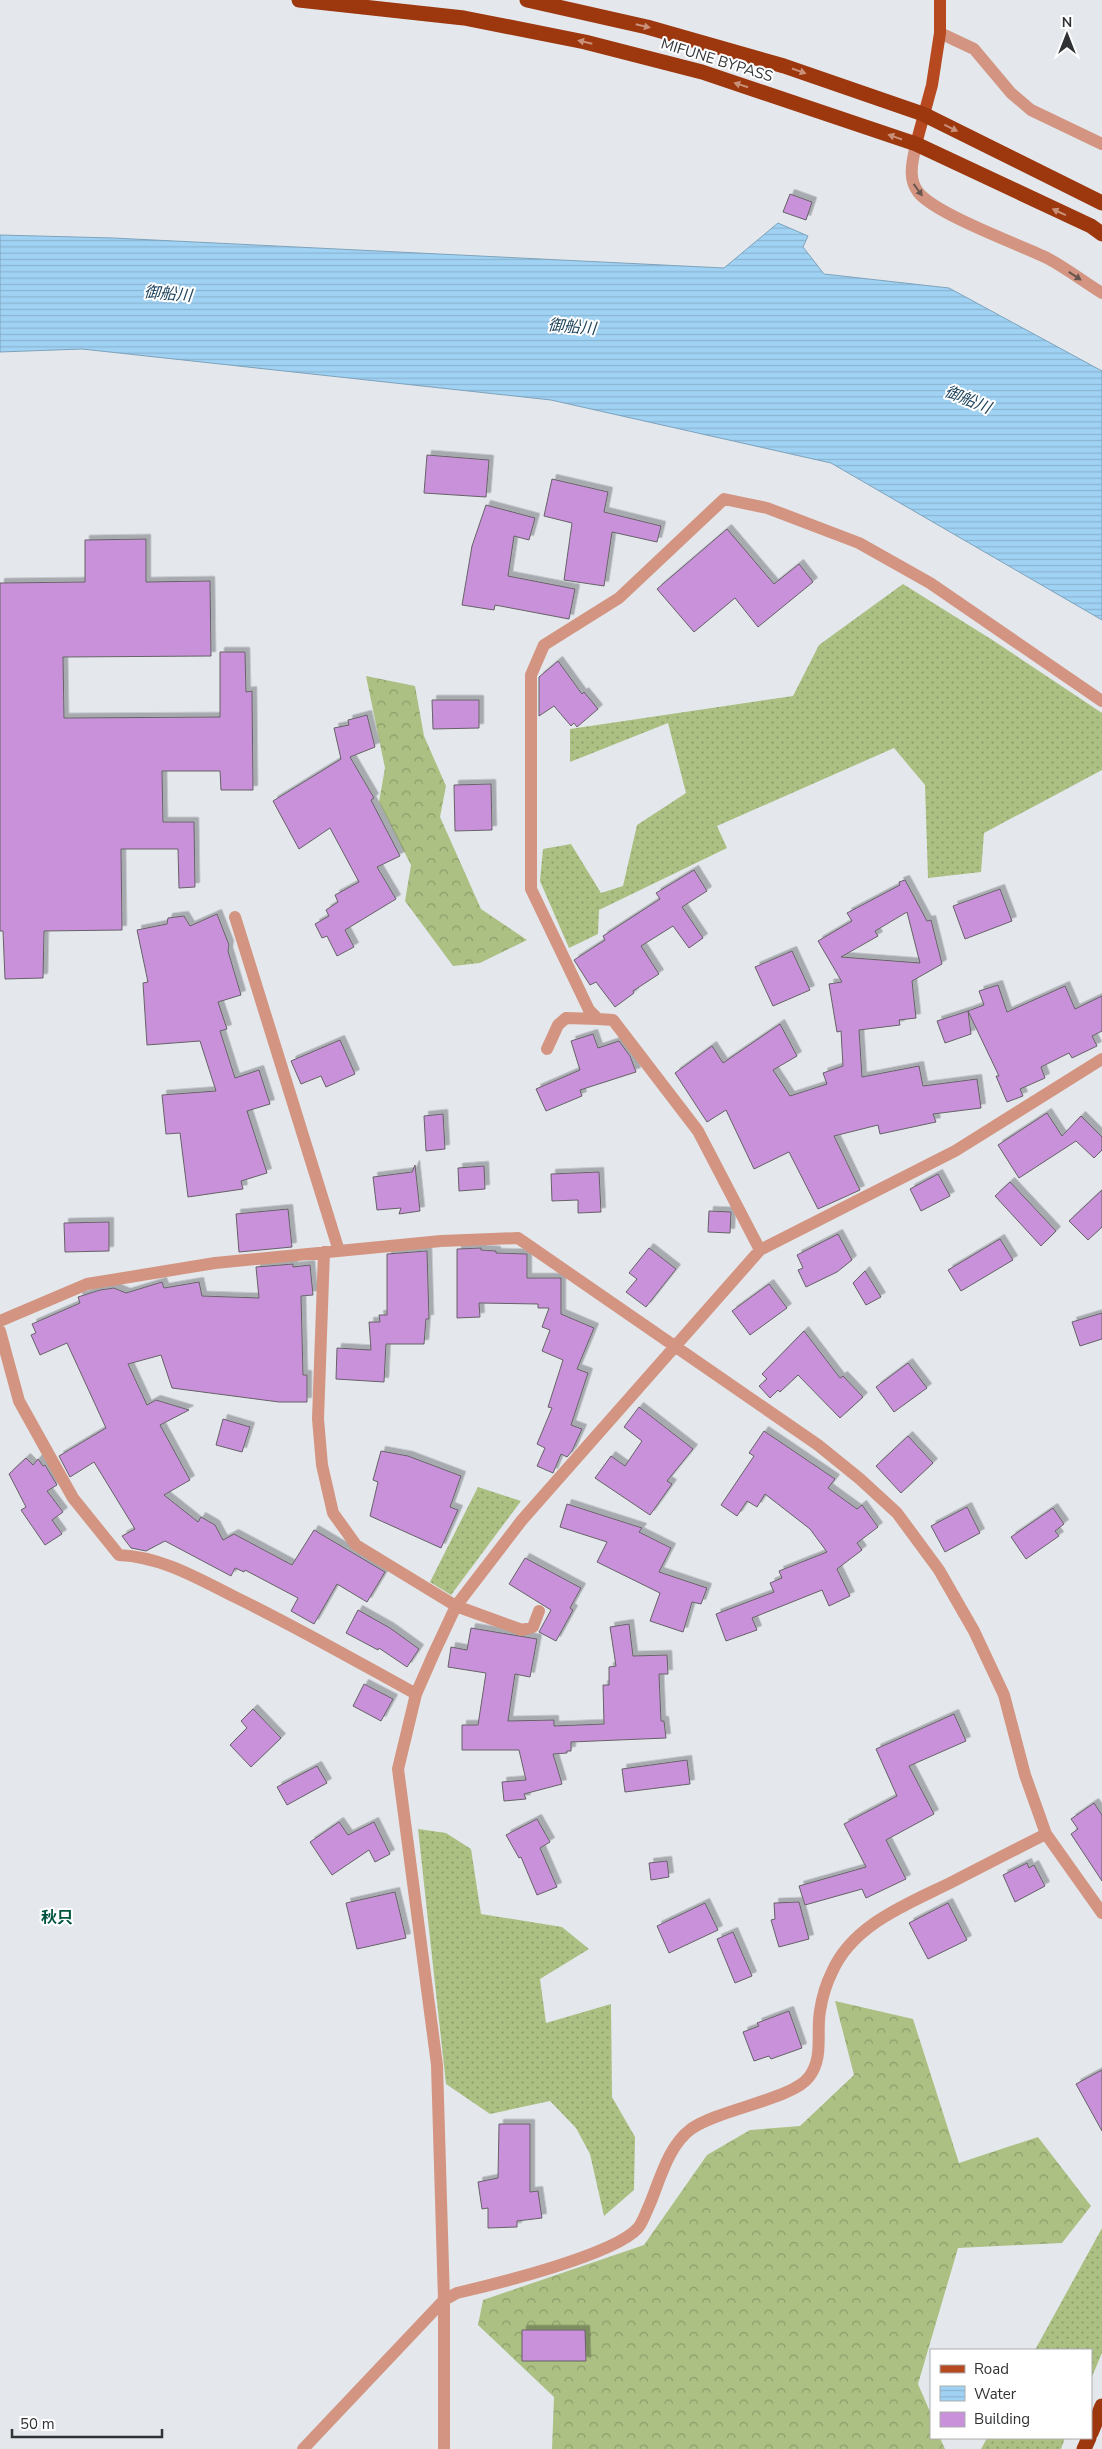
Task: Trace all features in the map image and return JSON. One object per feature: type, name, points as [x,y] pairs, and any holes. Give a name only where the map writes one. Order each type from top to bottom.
[{"type":"highway","name":"MIFUNE BYPASS","points":[[299,0],[464,18],[585,42],[702,72],[916,144],[1091,226],[1102,234]]},
{"type":"highway","name":"MIFUNE BYPASS","points":[[527,0],[647,27],[784,66],[922,114],[1102,203]]},
{"type":"highway","points":[[1092,2431],[1102,2406]]},
{"type":"main road","points":[[916,144],[922,114],[932,85],[940,33],[940,0]]},
{"type":"street","points":[[940,33],[974,49],[1011,93],[1031,110],[1102,144]]},
{"type":"street","points":[[916,144],[910,172],[913,184],[924,198],[957,218],[1049,259],[1102,293]]},
{"type":"street","points":[[598,1019],[589,1010],[531,889],[530,675],[544,644],[619,598],[724,499],[767,508],[858,543],[930,583],[1102,701]]},
{"type":"street","points":[[235,917],[339,1251]]},
{"type":"street","points":[[547,1049],[558,1025],[566,1018],[613,1020],[698,1131],[760,1250]]},
{"type":"street","points":[[444,2449],[444,2300],[438,2065],[398,1769],[416,1694],[456,1606],[522,1520],[760,1250],[955,1151],[1102,1059]]},
{"type":"street","points":[[0,1321],[87,1284],[215,1264],[324,1252],[441,1241],[518,1238],[540,1251],[674,1347],[818,1445],[860,1479],[897,1513],[939,1570],[974,1631],[1004,1695],[1026,1775],[1046,1834],[1102,1913]]},
{"type":"street","points":[[324,1252],[318,1419],[322,1465],[333,1513],[356,1545],[456,1606],[522,1630],[533,1626],[539,1611]]},
{"type":"street","points":[[0,1332],[19,1401],[72,1498],[118,1555],[136,1556],[167,1563],[276,1616],[416,1694]]},
{"type":"street","points":[[303,2449],[444,2300],[457,2294],[600,2252],[638,2227],[672,2151],[683,2136],[710,2118],[794,2089],[808,2079],[815,2068],[818,2056],[820,2011],[825,1991],[832,1972],[848,1946],[884,1916],[1046,1834]]},
{"type":"green space","points":[[903,584],[994,641],[1102,713],[1102,770],[984,833],[981,872],[928,878],[925,785],[894,748],[717,826],[727,848],[599,910],[598,934],[569,948],[540,881],[543,849],[571,844],[601,893],[623,886],[637,825],[686,793],[668,723],[570,762],[570,729],[793,696],[819,645]]},
{"type":"green space","points":[[366,676],[415,686],[424,736],[446,786],[440,817],[481,909],[527,940],[480,963],[453,966],[405,901],[411,865],[379,802],[385,768]]},
{"type":"green space","points":[[478,1487],[521,1501],[451,1595],[430,1582]]},
{"type":"green space","points":[[418,1829],[446,1833],[471,1849],[481,1914],[562,1927],[589,1949],[540,1979],[546,2023],[611,2004],[612,2097],[635,2137],[634,2190],[604,2216],[590,2154],[576,2128],[550,2101],[490,2114],[446,2084]]},
{"type":"green space","points":[[835,2001],[913,2019],[959,2163],[1038,2137],[1091,2206],[1062,2243],[958,2248],[918,2384],[930,2412],[930,2439],[940,2439],[945,2449],[552,2449],[554,2397],[478,2325],[483,2300],[644,2245],[707,2155],[750,2130],[800,2126],[854,2075]]},
{"type":"green space","points":[[1102,2228],[1102,2353],[1092,2377],[1092,2349],[1036,2349]]},
{"type":"green space","points":[[986,2439],[1065,2439],[1061,2449],[981,2449]]},
{"type":"water","name":"御船川","points":[[778,223],[808,236],[803,247],[824,274],[949,288],[1102,371],[1102,620],[831,463],[551,400],[82,349],[0,352],[0,235],[113,238],[724,268]]},
{"type":"building","points":[[790,194],[812,202],[806,220],[783,212]]},
{"type":"building","points":[[427,455],[489,460],[486,497],[424,493]]},
{"type":"building","points":[[552,479],[608,492],[604,512],[661,526],[657,542],[612,532],[604,586],[564,580],[572,523],[544,516]]},
{"type":"building","points":[[486,505],[535,518],[529,540],[514,536],[508,576],[575,589],[569,619],[495,605],[494,610],[462,605],[472,546]]},
{"type":"building","points":[[727,529],[774,584],[799,564],[813,582],[758,627],[735,598],[694,632],[657,589]]},
{"type":"building","points":[[146,539],[146,582],[210,581],[211,656],[63,657],[64,718],[220,717],[220,652],[245,652],[246,692],[252,691],[253,790],[221,790],[220,771],[162,771],[163,822],[194,822],[195,887],[179,888],[178,849],[121,849],[122,930],[44,931],[43,978],[5,979],[3,931],[0,931],[0,583],[85,582],[85,540]]},
{"type":"building","points":[[558,661],[582,694],[584,692],[598,709],[577,727],[574,723],[571,726],[554,706],[539,716],[539,677]]},
{"type":"building","points":[[432,700],[479,700],[479,728],[433,729]]},
{"type":"building","points":[[367,715],[375,747],[350,757],[374,798],[371,800],[400,856],[377,867],[396,899],[345,930],[354,947],[337,956],[327,936],[322,938],[315,924],[329,916],[326,910],[338,902],[335,895],[359,882],[330,828],[299,849],[273,801],[341,759],[334,728],[349,725],[348,720]]},
{"type":"building","points":[[491,784],[492,830],[455,831],[454,785]]},
{"type":"building","points":[[694,870],[707,891],[682,907],[703,938],[689,948],[673,926],[641,946],[659,974],[633,991],[634,993],[615,1007],[596,982],[590,985],[574,960],[605,940],[603,936],[660,899],[656,893]]},
{"type":"building","points":[[905,880],[927,921],[931,920],[942,964],[912,981],[916,1018],[899,1020],[900,1025],[859,1030],[862,1077],[919,1066],[923,1086],[977,1079],[981,1108],[933,1114],[936,1122],[880,1134],[878,1125],[834,1136],[860,1190],[818,1209],[789,1152],[754,1169],[726,1110],[707,1122],[675,1073],[712,1046],[723,1063],[780,1024],[797,1056],[773,1070],[790,1096],[827,1084],[823,1073],[843,1066],[841,1031],[837,1032],[829,984],[842,982],[818,941],[852,921],[847,913],[900,885],[899,882]],"holes":[[[907,912],[920,963],[841,957],[878,936],[875,931]]]},
{"type":"building","points":[[1000,889],[1012,921],[965,939],[953,906]]},
{"type":"building","points":[[217,914],[229,945],[228,951],[241,995],[218,1002],[227,1029],[220,1031],[235,1078],[259,1070],[270,1104],[247,1111],[267,1173],[241,1181],[243,1189],[188,1197],[180,1133],[166,1134],[162,1095],[216,1091],[200,1041],[147,1045],[143,983],[148,982],[137,930],[167,924],[168,918],[184,916],[190,926]]},
{"type":"building","points":[[792,951],[810,990],[773,1006],[755,967]]},
{"type":"building","points":[[998,985],[1007,1012],[1065,986],[1075,1009],[1102,996],[1102,1031],[1092,1036],[1097,1046],[1072,1058],[1069,1053],[1041,1067],[1045,1078],[1020,1089],[1023,1096],[1007,1102],[996,1076],[999,1076],[968,1011],[984,1005],[979,991]]},
{"type":"building","points":[[968,1011],[971,1034],[945,1043],[937,1021]]},
{"type":"building","points":[[593,1034],[598,1048],[619,1041],[630,1056],[636,1072],[580,1090],[582,1096],[546,1111],[536,1089],[580,1070],[571,1041]]},
{"type":"building","points":[[340,1040],[355,1074],[326,1087],[321,1076],[301,1084],[291,1061]]},
{"type":"building","points":[[1047,1113],[1062,1136],[1081,1116],[1102,1137],[1102,1150],[1094,1158],[1076,1141],[1019,1178],[998,1145]]},
{"type":"building","points":[[443,1114],[445,1149],[426,1151],[424,1116]]},
{"type":"building","points":[[415,1165],[420,1211],[399,1214],[401,1208],[377,1210],[373,1177],[412,1172]]},
{"type":"building","points":[[484,1166],[485,1189],[459,1191],[458,1168]]},
{"type":"building","points":[[599,1172],[601,1212],[578,1213],[578,1200],[552,1201],[551,1174]]},
{"type":"building","points":[[938,1174],[950,1196],[921,1211],[910,1189]]},
{"type":"building","points":[[1010,1182],[1056,1231],[1041,1246],[995,1196]]},
{"type":"building","points":[[1102,1190],[1102,1227],[1088,1240],[1069,1221]]},
{"type":"building","points":[[288,1209],[292,1247],[239,1252],[236,1214]]},
{"type":"building","points":[[709,1211],[731,1212],[730,1233],[708,1232]]},
{"type":"building","points":[[109,1222],[109,1251],[65,1252],[64,1223]]},
{"type":"building","points":[[838,1234],[852,1260],[837,1272],[806,1287],[798,1270],[803,1268],[797,1255]]},
{"type":"building","points":[[1000,1239],[1013,1260],[961,1291],[948,1270]]},
{"type":"building","points":[[481,1248],[481,1250],[496,1251],[496,1253],[527,1254],[527,1278],[561,1278],[561,1314],[594,1328],[577,1369],[588,1373],[571,1425],[582,1429],[572,1451],[567,1457],[561,1454],[553,1473],[537,1466],[545,1448],[537,1444],[552,1408],[548,1407],[563,1360],[542,1351],[550,1330],[542,1327],[549,1308],[538,1308],[538,1304],[479,1303],[480,1317],[457,1318],[457,1249]]},
{"type":"building","points":[[649,1248],[676,1269],[646,1307],[626,1292],[637,1279],[629,1273]]},
{"type":"building","points":[[427,1251],[429,1319],[426,1319],[424,1344],[386,1344],[384,1382],[336,1379],[337,1348],[371,1350],[369,1322],[380,1322],[379,1315],[387,1315],[387,1254]]},
{"type":"building","points":[[293,1264],[293,1267],[310,1265],[313,1295],[301,1296],[303,1375],[307,1375],[307,1402],[279,1402],[172,1388],[161,1355],[128,1364],[147,1405],[156,1400],[189,1410],[160,1425],[190,1480],[164,1495],[198,1522],[201,1517],[215,1525],[223,1540],[234,1534],[292,1565],[314,1530],[385,1572],[367,1602],[337,1584],[314,1624],[291,1611],[298,1598],[245,1570],[244,1572],[235,1568],[231,1576],[165,1541],[146,1551],[131,1548],[122,1536],[135,1529],[94,1462],[70,1477],[59,1456],[106,1428],[67,1343],[40,1355],[31,1335],[36,1333],[32,1324],[80,1303],[78,1297],[100,1290],[114,1288],[126,1293],[162,1282],[164,1288],[199,1282],[202,1296],[259,1298],[256,1267]]},
{"type":"building","points":[[865,1271],[881,1297],[866,1305],[853,1283]]},
{"type":"building","points":[[769,1284],[787,1308],[750,1335],[732,1311]]},
{"type":"building","points":[[1102,1313],[1102,1339],[1080,1346],[1072,1322]]},
{"type":"building","points":[[804,1331],[840,1378],[843,1376],[863,1397],[840,1418],[798,1375],[780,1392],[778,1390],[770,1398],[759,1386],[767,1379],[762,1374]]},
{"type":"building","points":[[908,1363],[927,1388],[894,1412],[876,1387]]},
{"type":"building","points":[[639,1407],[693,1449],[667,1481],[672,1484],[650,1515],[595,1478],[611,1456],[625,1466],[642,1441],[624,1427]]},
{"type":"building","points":[[223,1419],[250,1427],[242,1452],[216,1445]]},
{"type":"building","points":[[764,1431],[835,1479],[828,1488],[857,1509],[862,1505],[878,1527],[857,1543],[862,1550],[837,1569],[850,1596],[829,1606],[822,1590],[752,1618],[757,1630],[726,1641],[716,1614],[774,1592],[770,1583],[782,1578],[779,1571],[827,1552],[810,1529],[765,1494],[757,1507],[747,1501],[737,1516],[721,1505],[754,1456],[749,1453]]},
{"type":"building","points":[[908,1436],[933,1463],[901,1493],[876,1466]]},
{"type":"building","points":[[381,1451],[408,1456],[461,1476],[450,1507],[458,1510],[441,1548],[370,1516],[378,1482],[373,1480]]},
{"type":"building","points":[[26,1458],[33,1465],[38,1459],[43,1466],[45,1465],[57,1485],[47,1491],[63,1512],[52,1520],[62,1534],[45,1545],[21,1510],[26,1507],[9,1474]]},
{"type":"building","points":[[567,1504],[642,1528],[639,1532],[671,1548],[659,1572],[707,1588],[701,1604],[692,1602],[683,1632],[650,1621],[660,1593],[597,1562],[607,1542],[560,1527]]},
{"type":"building","points":[[967,1507],[980,1533],[945,1552],[931,1526]]},
{"type":"building","points":[[1053,1508],[1064,1524],[1055,1531],[1059,1536],[1026,1559],[1011,1537]]},
{"type":"building","points":[[525,1558],[581,1588],[570,1608],[573,1610],[556,1641],[539,1632],[551,1610],[509,1584]]},
{"type":"building","points":[[358,1610],[390,1628],[419,1649],[407,1667],[379,1648],[378,1650],[346,1633]]},
{"type":"building","points":[[629,1624],[633,1656],[667,1655],[668,1674],[659,1674],[661,1721],[664,1721],[666,1738],[571,1742],[571,1751],[553,1754],[562,1784],[524,1794],[526,1799],[504,1801],[502,1782],[526,1780],[519,1750],[462,1750],[462,1725],[478,1725],[486,1673],[448,1667],[451,1647],[467,1650],[471,1628],[537,1639],[530,1677],[515,1674],[508,1721],[554,1720],[554,1726],[604,1724],[603,1685],[609,1685],[609,1667],[616,1666],[610,1627]]},
{"type":"building","points":[[364,1684],[393,1699],[381,1721],[353,1706]]},
{"type":"building","points":[[253,1709],[281,1738],[251,1767],[230,1745],[247,1728],[241,1721]]},
{"type":"building","points":[[954,1714],[966,1741],[909,1766],[934,1814],[886,1840],[906,1879],[866,1898],[862,1889],[805,1905],[799,1886],[866,1867],[844,1824],[897,1796],[876,1749]]},
{"type":"building","points":[[687,1760],[690,1784],[625,1792],[622,1769]]},
{"type":"building","points":[[317,1766],[327,1783],[287,1805],[277,1787]]},
{"type":"building","points":[[1094,1803],[1102,1815],[1102,1881],[1071,1834],[1078,1829],[1071,1819]]},
{"type":"building","points":[[537,1819],[550,1842],[540,1848],[557,1887],[537,1895],[521,1857],[519,1858],[506,1835]]},
{"type":"building","points":[[339,1822],[348,1835],[374,1822],[390,1854],[375,1862],[369,1850],[332,1875],[310,1842]]},
{"type":"building","points":[[667,1861],[669,1877],[651,1880],[649,1863]]},
{"type":"building","points":[[1027,1863],[1029,1868],[1034,1865],[1045,1886],[1015,1902],[1003,1875]]},
{"type":"building","points":[[395,1892],[406,1938],[357,1949],[346,1903]]},
{"type":"building","points":[[799,1902],[809,1939],[779,1947],[771,1920],[775,1919],[774,1903]]},
{"type":"building","points":[[705,1903],[718,1930],[669,1953],[657,1926]]},
{"type":"building","points":[[948,1903],[967,1940],[928,1959],[909,1923]]},
{"type":"building","points":[[733,1932],[752,1976],[735,1983],[717,1939]]},
{"type":"building","points":[[789,2011],[802,2048],[771,2059],[769,2056],[754,2061],[743,2032],[759,2026],[757,2023]]},
{"type":"building","points":[[1102,2070],[1102,2131],[1076,2084]]},
{"type":"building","points":[[499,2124],[530,2124],[530,2192],[538,2191],[542,2218],[517,2221],[517,2227],[488,2228],[488,2208],[482,2209],[478,2182],[498,2178]]},
{"type":"building","points":[[522,2330],[585,2330],[586,2361],[522,2361]]},
{"type":"district","name":"秋只","points":[[57,1917]]}]
